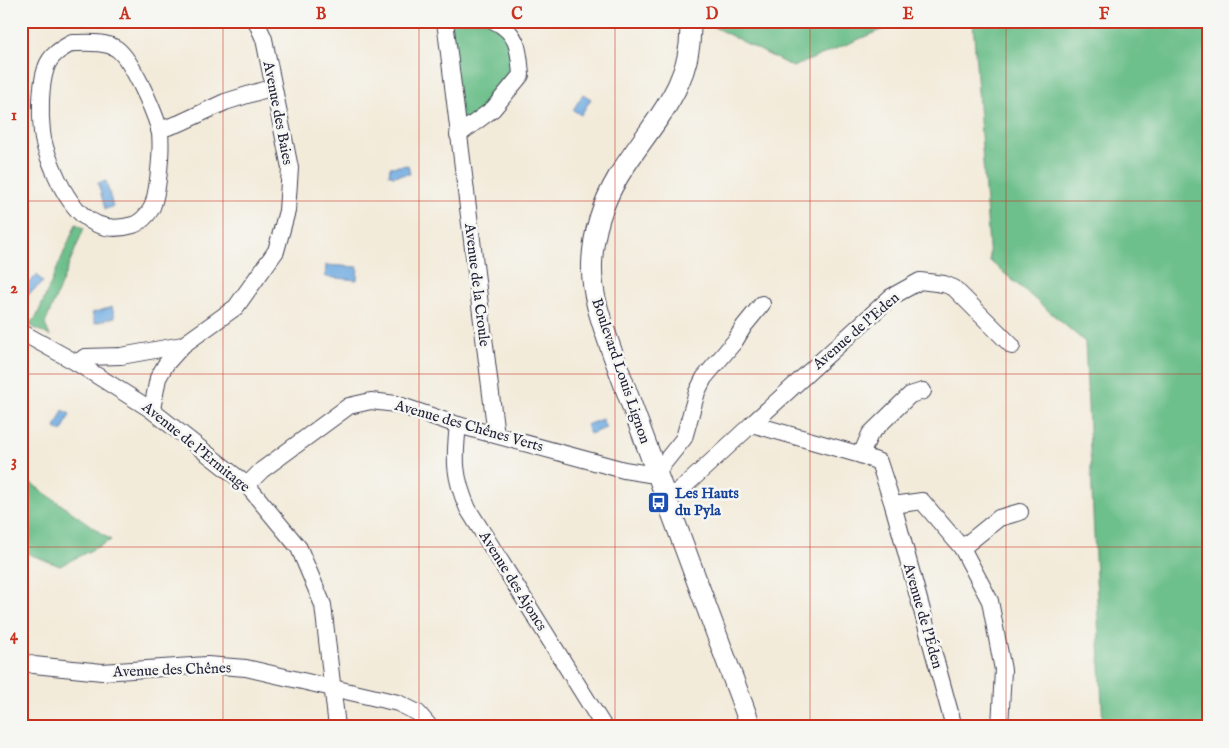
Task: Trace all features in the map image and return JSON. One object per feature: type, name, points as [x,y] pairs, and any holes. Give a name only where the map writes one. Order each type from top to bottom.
[{"type":"main road","name":"Boulevard Louis Lignon","points":[[690,21],[689,51],[680,81],[665,110],[633,154],[611,189],[598,220],[592,264],[595,304],[664,497],[750,727]]},
{"type":"street","name":"Avenue des Baies","points":[[150,409],[162,371],[183,345],[236,307],[276,251],[287,210],[290,168],[264,39],[256,21]]},
{"type":"street","name":"Avenue de la Croule","points":[[444,21],[496,435]]},
{"type":"street","points":[[458,135],[493,109],[521,75],[518,46],[504,26],[494,21]]},
{"type":"street","points":[[72,43],[95,43],[116,48],[128,60],[143,90],[159,130],[160,164],[152,208],[144,218],[134,225],[111,229],[96,224],[82,216],[72,205],[61,187],[48,158],[42,133],[41,100],[46,67],[57,51],[72,43]]},
{"type":"street","points":[[159,130],[180,123],[225,102],[273,87]]},
{"type":"street","name":"Avenue de l'Eden","points":[[752,424],[890,297],[920,281],[944,284],[954,288],[1012,346]]},
{"type":"street","points":[[656,473],[684,438],[696,392],[704,378],[735,341],[744,326],[762,304]]},
{"type":"street","name":"Avenue de l'Ermitage","points":[[21,332],[77,363],[150,409],[247,485],[299,548],[323,605],[337,727]]},
{"type":"street","name":"Avenue des Baies","points":[[77,363],[85,357],[121,356],[183,345]]},
{"type":"street","points":[[861,456],[870,434],[910,395],[923,391]]},
{"type":"street","name":"Avenue des Chênes Verts","points":[[247,485],[262,470],[349,406],[371,401],[396,404],[458,425],[624,470],[649,474],[656,473]]},
{"type":"street","points":[[664,497],[678,491],[687,484],[752,424]]},
{"type":"street","name":"Avenue de l'Éden","points":[[752,424],[879,462],[893,505],[954,727]]},
{"type":"street","name":"Avenue des Ajoncs","points":[[458,425],[455,456],[456,477],[468,509],[604,727]]},
{"type":"street","points":[[893,505],[922,501],[962,548],[990,601],[1003,670],[1000,727]]},
{"type":"street","points":[[962,548],[999,518],[1020,512]]},
{"type":"street","name":"Avenue des Chênes","points":[[21,661],[34,665],[102,672],[208,665],[246,668],[403,705],[418,713],[430,727]]},
{"type":"green space","points":[[445,21],[493,21],[504,27],[520,75],[459,133]]},
{"type":"green space","points":[[702,21],[902,21],[793,67]]},
{"type":"green space","points":[[973,21],[1208,21],[1208,727],[1103,727],[1085,342],[990,261]]},
{"type":"green space","points":[[76,224],[84,228],[45,324],[50,336],[27,324],[36,318]]},
{"type":"green space","points":[[21,476],[111,540],[60,566],[21,551]]},
{"type":"water","points":[[583,94],[591,99],[581,115],[573,110]]},
{"type":"water","points":[[408,165],[410,174],[389,175],[390,167]]},
{"type":"water","points":[[106,181],[113,207],[105,209],[98,183]]},
{"type":"water","points":[[326,265],[358,267],[357,280],[325,277]]},
{"type":"water","points":[[37,275],[43,282],[27,296],[22,289]]},
{"type":"water","points":[[112,307],[115,317],[95,323],[92,313]]},
{"type":"water","points":[[63,410],[70,414],[62,432],[55,428]]},
{"type":"water","points":[[602,419],[606,428],[590,434],[586,425]]},
{"type":"place","name":"Les Hauts du Pyla","points":[[659,502]]}]
